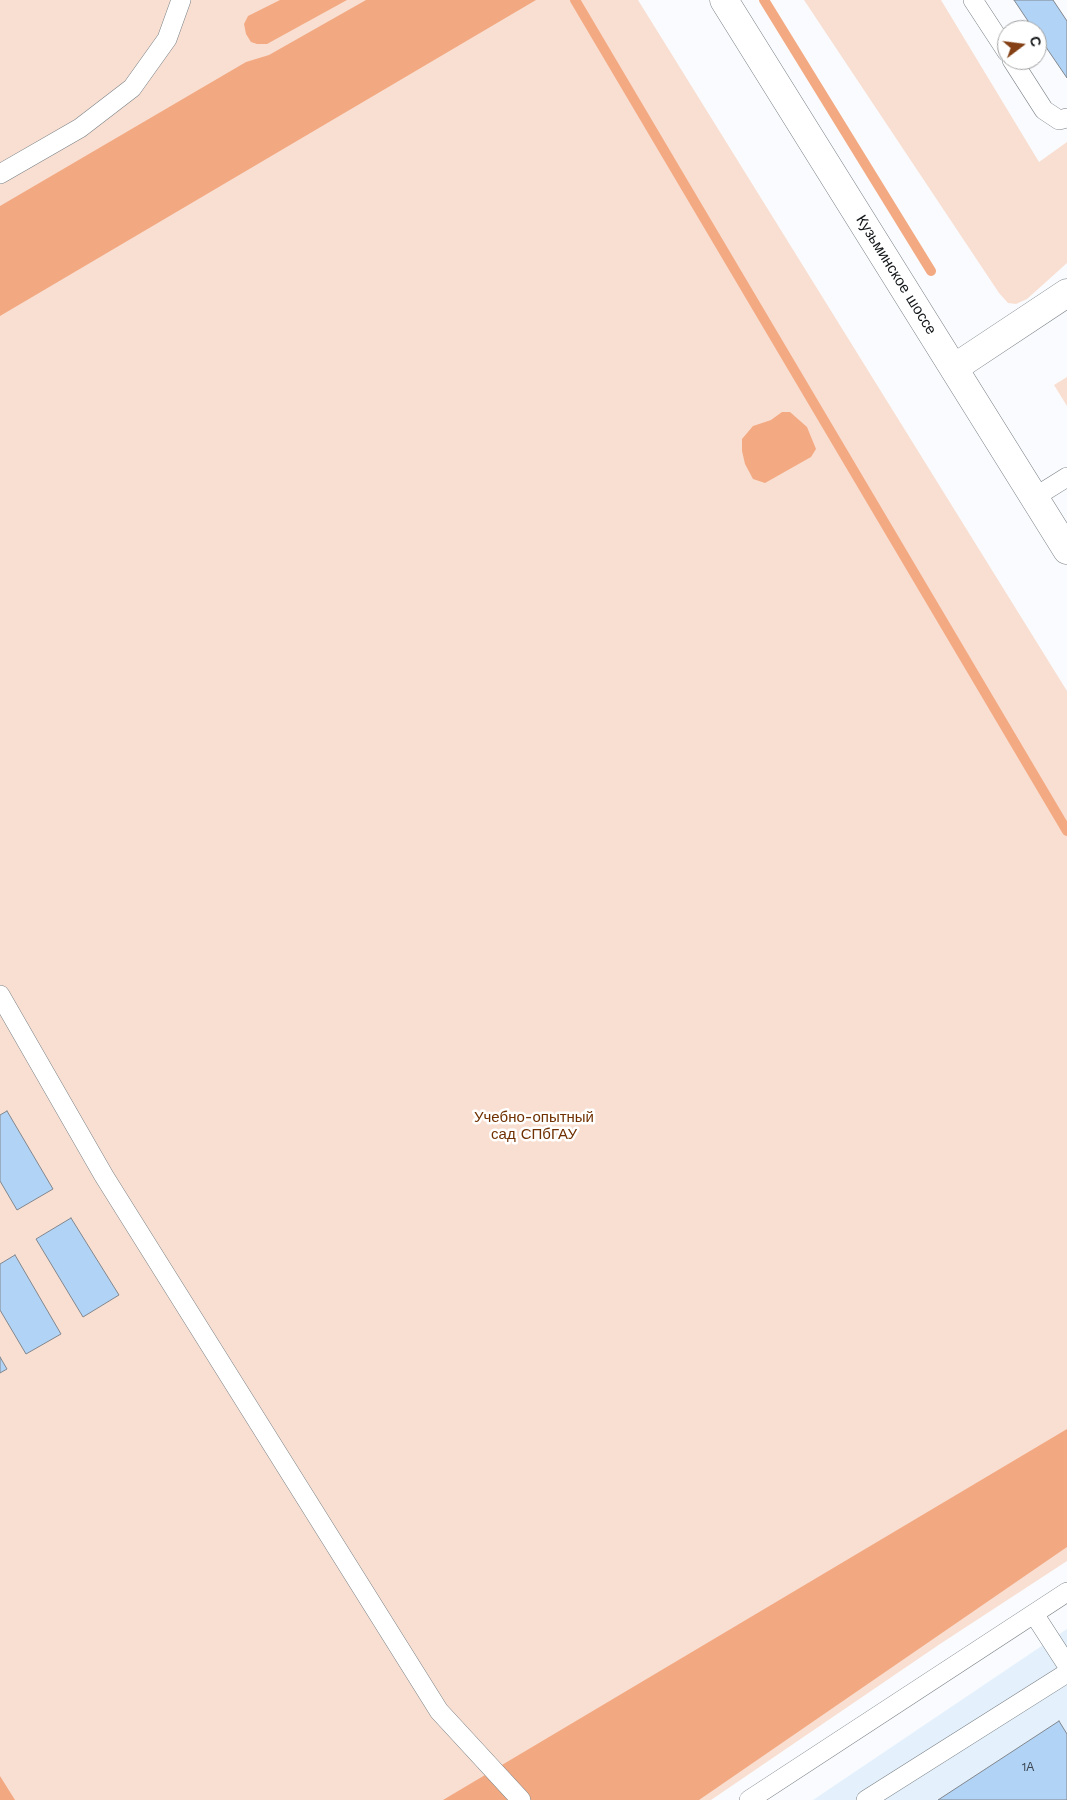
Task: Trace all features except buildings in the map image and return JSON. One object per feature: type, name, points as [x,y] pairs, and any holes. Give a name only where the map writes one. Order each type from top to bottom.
[{"type":"main road","name":"Кузьминское шоссе","points":[[724,0],[1067,550]]},
{"type":"main road","points":[[954,368],[1067,293]]},
{"type":"lane","points":[[0,174],[80,128],[132,88],[166,39],[181,0]]},
{"type":"lane","points":[[973,0],[997,37]]},
{"type":"lane","points":[[1018,70],[1044,110],[1060,120],[1067,118]]},
{"type":"lane","points":[[1035,497],[1067,477]]},
{"type":"lane","points":[[0,995],[104,1176],[439,1711],[521,1800]]},
{"type":"lane","points":[[749,1800],[1067,1592]]},
{"type":"lane","points":[[1034,1614],[1067,1665]]},
{"type":"lane","points":[[866,1800],[1067,1673]]},
{"type":"shaded area","points":[[280,0],[347,0],[267,44],[251,42],[246,34],[244,24],[248,16]]},
{"type":"shaded area","points":[[366,0],[536,0],[0,316],[0,206],[246,62],[269,55]]},
{"type":"shaded area","points":[[782,412],[790,412],[807,427],[816,449],[811,457],[765,483],[753,479],[745,464],[742,439],[753,426],[771,420]]},
{"type":"shaded area","points":[[1067,1429],[1067,1547],[699,1800],[443,1800]]},
{"type":"shaded area","points":[[1067,1629],[1067,1800],[813,1800],[1052,1639]]},
{"type":"shaded area","points":[[0,1776],[15,1800],[0,1800]]},
{"type":"green space","name":"Учебно-опытный сад СПбГАУ","points":[[0,0],[638,0],[1067,691],[1067,1561],[940,1644],[711,1800],[0,1800]]},
{"type":"green space","points":[[804,0],[941,0],[1039,162],[1067,142],[1067,263],[1027,299],[1016,304],[1008,303],[999,293]]},
{"type":"green space","points":[[1067,377],[1067,406],[1054,385]]},
{"type":"waterway","points":[[575,0],[1067,831]]},
{"type":"waterway","points":[[764,0],[931,271]]}]
